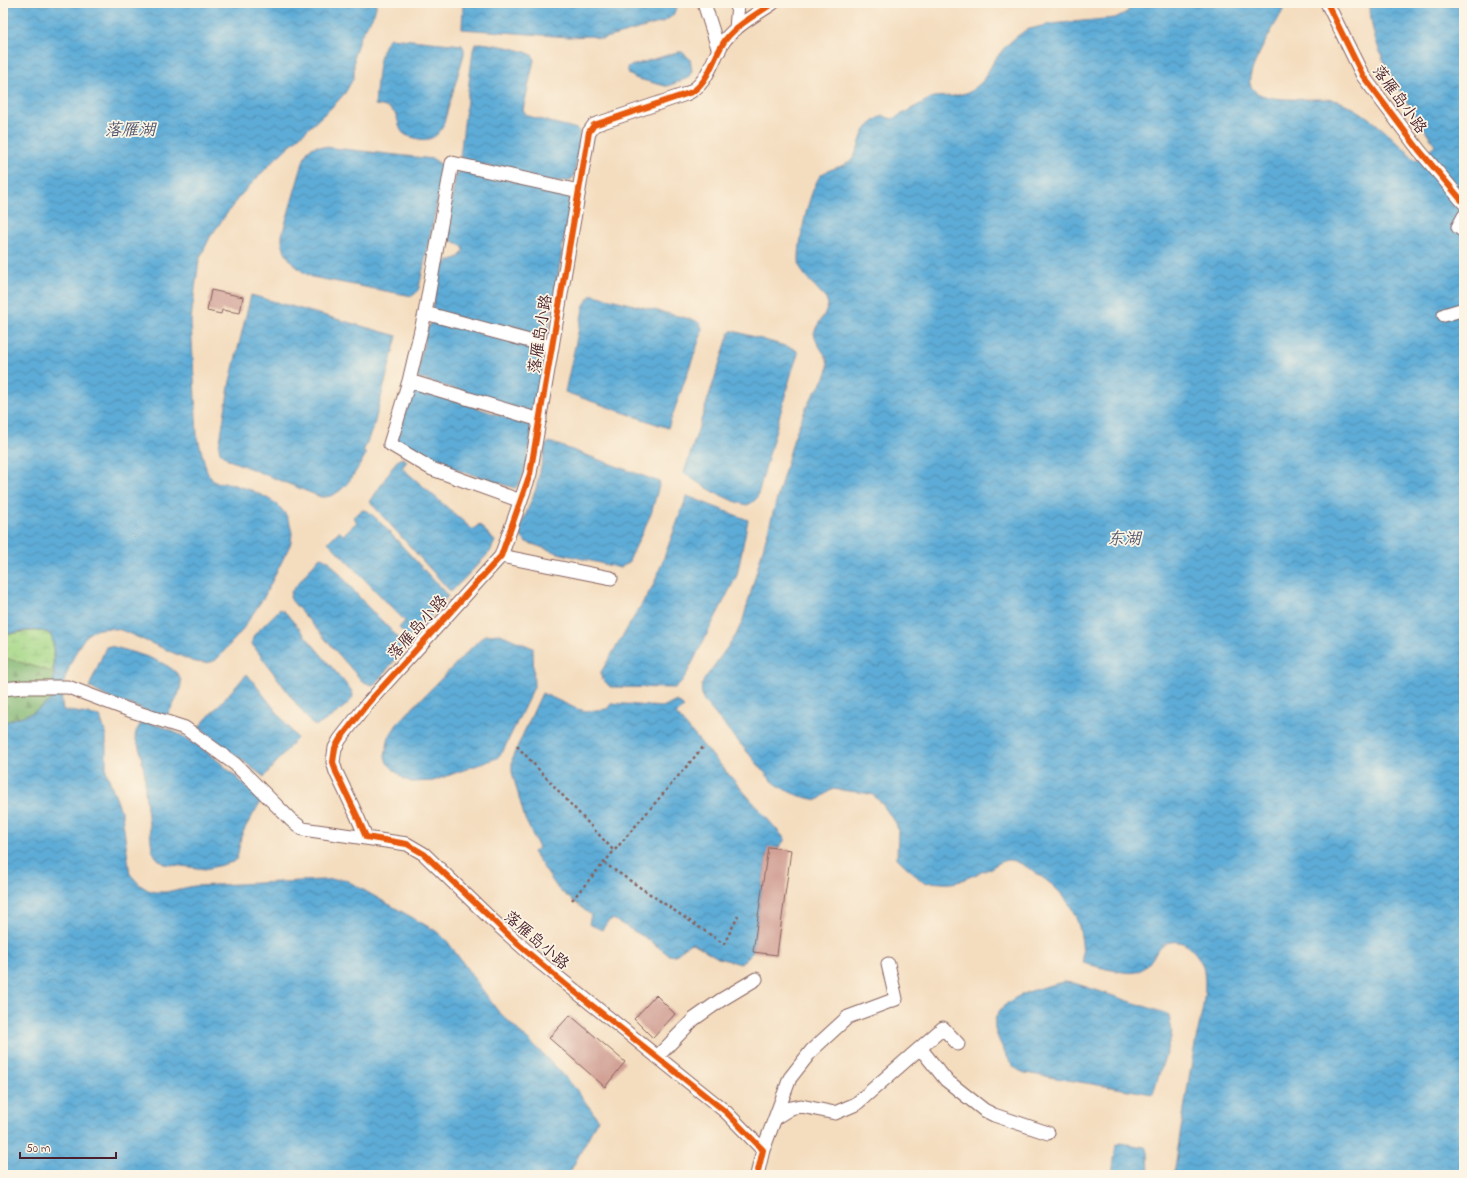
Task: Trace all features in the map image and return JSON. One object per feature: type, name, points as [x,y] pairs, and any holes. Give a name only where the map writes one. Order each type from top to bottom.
[{"type":"street","points":[[704,3],[719,50]]},
{"type":"street","points":[[736,29],[738,3]]},
{"type":"street","name":"落雁岛小路","points":[[763,1150],[726,1112],[533,957],[424,854],[407,844],[366,837],[336,772],[333,762],[335,748],[348,727],[501,556],[530,474],[589,132],[591,128],[594,124],[692,92],[704,80],[724,41],[736,29],[773,3]]},
{"type":"street","name":"落雁岛小路","points":[[1327,3],[1363,76],[1419,150],[1462,201]]},
{"type":"street","points":[[521,501],[432,469],[390,444],[425,314],[452,163],[579,191]]},
{"type":"street","points":[[1464,216],[1458,227],[1464,231]]},
{"type":"street","points":[[1444,315],[1464,309]]},
{"type":"street","points":[[425,314],[552,347]]},
{"type":"street","points":[[408,381],[540,420]]},
{"type":"street","points":[[501,556],[611,578]]},
{"type":"street","points":[[3,689],[68,687],[128,710],[185,728],[234,764],[291,820],[303,829],[366,837]]},
{"type":"street","points":[[756,1175],[763,1150],[790,1078],[812,1050],[848,1017],[896,999],[888,964]]},
{"type":"street","points":[[657,1057],[694,1019],[721,1000],[756,979]]},
{"type":"street","points":[[775,1118],[796,1106],[835,1113],[850,1107],[865,1096],[943,1028],[958,1044]]},
{"type":"street","points":[[920,1048],[946,1080],[984,1110],[994,1115],[1048,1133]]},
{"type":"path","points":[[517,746],[614,851]]},
{"type":"path","points":[[572,900],[704,746]]},
{"type":"path","points":[[604,863],[724,944],[738,916]]},
{"type":"green space","points":[[31,631],[45,632],[52,637],[53,672],[3,657],[3,635]]},
{"type":"green space","points":[[3,657],[53,672],[54,694],[51,700],[34,712],[3,723]]},
{"type":"water","name":"落雁湖","points":[[3,3],[377,3],[374,14],[360,37],[354,55],[354,77],[345,93],[333,106],[275,159],[238,198],[210,237],[199,260],[191,322],[197,435],[207,472],[213,481],[218,483],[228,483],[251,490],[278,505],[286,515],[290,524],[292,533],[291,543],[264,597],[240,633],[216,660],[204,663],[192,661],[121,630],[105,628],[94,630],[86,636],[77,649],[69,667],[62,689],[63,710],[100,716],[106,735],[106,771],[122,814],[130,874],[140,885],[148,890],[166,892],[194,886],[344,879],[436,931],[447,941],[497,1010],[558,1069],[575,1088],[598,1119],[567,1175],[3,1175],[3,723],[34,712],[51,700],[53,690],[54,654],[53,642],[49,633],[32,631],[3,635]]},
{"type":"water","points":[[437,3],[678,3],[673,14],[663,22],[602,39],[591,36],[569,37],[462,29],[463,5]]},
{"type":"water","name":"东湖","points":[[1133,3],[1282,3],[1283,10],[1262,47],[1252,69],[1250,84],[1255,91],[1263,96],[1275,98],[1325,99],[1344,103],[1378,125],[1416,161],[1435,145],[1403,96],[1383,60],[1371,22],[1370,3],[1464,3],[1464,1175],[1174,1175],[1205,990],[1203,967],[1192,949],[1179,942],[1165,944],[1147,965],[1136,972],[1131,973],[1110,970],[1083,963],[1081,933],[1066,899],[1046,880],[1015,861],[1003,861],[989,869],[957,882],[924,883],[897,858],[898,830],[896,823],[879,800],[873,795],[865,793],[832,789],[818,800],[799,796],[787,791],[771,780],[704,701],[702,695],[701,688],[704,680],[736,635],[743,620],[794,438],[810,400],[826,376],[827,372],[828,362],[815,338],[814,333],[827,310],[828,303],[822,293],[803,272],[800,267],[799,259],[804,220],[812,192],[817,181],[824,173],[848,163],[854,157],[865,130],[882,116],[893,119],[933,97],[954,96],[970,92],[982,82],[994,61],[1005,47],[1026,30],[1050,24],[1115,18],[1127,12]]},
{"type":"water","points":[[390,38],[462,45],[464,49],[464,54],[443,126],[438,134],[432,138],[424,140],[406,135],[401,131],[393,111],[382,106],[375,105],[377,79],[382,50]]},
{"type":"water","points":[[478,43],[516,49],[533,56],[534,60],[523,110],[531,117],[577,129],[580,133],[574,176],[570,181],[547,181],[463,160],[460,157],[473,50],[475,44]]},
{"type":"water","points":[[682,52],[690,59],[692,71],[688,78],[665,86],[635,78],[629,74],[627,67]]},
{"type":"water","points":[[316,146],[433,159],[442,165],[444,171],[419,288],[412,296],[312,277],[300,270],[287,255],[282,242],[282,235],[304,159],[308,150]]},
{"type":"water","points":[[461,170],[569,193],[569,210],[548,334],[546,336],[534,339],[435,311],[433,308],[440,265],[459,257],[464,250],[461,245],[445,236],[456,174]]},
{"type":"water","points":[[251,295],[397,336],[374,425],[363,452],[366,454],[354,475],[343,488],[329,496],[321,497],[229,460],[220,452],[219,447],[230,381]]},
{"type":"water","points":[[591,295],[694,320],[701,326],[701,335],[668,428],[565,392],[584,305]]},
{"type":"water","points":[[433,320],[545,351],[538,403],[529,412],[416,376],[427,329]]},
{"type":"water","points":[[731,331],[792,348],[796,350],[798,354],[757,498],[747,505],[731,500],[714,492],[684,473]]},
{"type":"water","points":[[412,389],[420,389],[532,426],[525,469],[519,484],[515,488],[435,463],[416,454],[397,441]]},
{"type":"water","points":[[550,442],[660,482],[651,514],[628,563],[620,568],[558,553],[526,542],[522,538],[519,531],[536,489],[546,445]]},
{"type":"water","points":[[402,458],[407,461],[402,468],[473,530],[479,524],[495,541],[490,552],[451,592],[370,502],[396,462]]},
{"type":"water","points":[[687,496],[748,520],[737,575],[684,679],[675,688],[610,687],[601,677],[601,672],[654,584]]},
{"type":"water","points":[[363,510],[368,511],[381,523],[448,596],[414,636],[404,633],[399,628],[405,621],[328,542],[339,531],[343,535],[357,522],[353,517]]},
{"type":"water","points":[[321,557],[329,561],[365,604],[405,644],[404,649],[375,684],[371,685],[362,681],[290,597],[291,592]]},
{"type":"water","points":[[280,609],[285,612],[353,694],[348,703],[338,712],[318,725],[313,725],[310,722],[252,644],[254,635]]},
{"type":"water","points":[[500,634],[533,648],[534,687],[502,753],[497,758],[433,781],[411,782],[404,779],[387,763],[385,756],[389,737],[397,724],[479,640],[486,635]]},
{"type":"water","points":[[110,646],[152,658],[172,669],[179,676],[181,687],[166,717],[109,698],[89,687],[106,647]]},
{"type":"water","points":[[247,674],[297,738],[264,777],[199,727]]},
{"type":"water","points":[[542,693],[577,709],[586,711],[607,709],[612,703],[662,707],[677,701],[684,707],[676,714],[785,839],[779,848],[768,847],[753,952],[741,964],[718,958],[693,943],[676,955],[669,955],[646,938],[613,919],[608,921],[602,930],[589,924],[591,915],[558,889],[533,852],[539,848],[525,819],[512,772],[513,756]]},
{"type":"water","points":[[142,721],[176,733],[207,752],[261,801],[245,828],[241,837],[237,859],[233,862],[205,869],[165,864],[155,856],[152,849],[145,791],[145,776],[140,750],[135,737]]},
{"type":"water","points":[[1063,982],[1074,983],[1169,1015],[1172,1031],[1171,1037],[1153,1094],[1025,1073],[1011,1064],[996,1031],[995,1020],[999,1012],[1005,1005],[1024,994]]},
{"type":"water","points":[[1121,1143],[1145,1147],[1148,1152],[1149,1175],[1112,1175],[1116,1145]]},
{"type":"building","points":[[211,290],[243,297],[240,313],[222,310],[221,314],[207,311]]},
{"type":"building","points":[[768,847],[791,850],[777,955],[753,952]]},
{"type":"building","points":[[656,995],[675,1014],[653,1038],[634,1019]]},
{"type":"building","points":[[570,1015],[625,1062],[605,1087],[549,1038]]},
{"type":"cycle path","points":[[757,1175],[763,1150],[726,1112],[565,984],[519,945],[424,854],[407,844],[366,837],[336,772],[333,762],[335,748],[340,739],[368,703],[501,556],[530,474],[589,132],[594,125],[692,92],[704,81],[726,39],[736,29],[773,3]]},
{"type":"cycle path","points":[[1327,3],[1363,76],[1419,150],[1464,203]]}]
